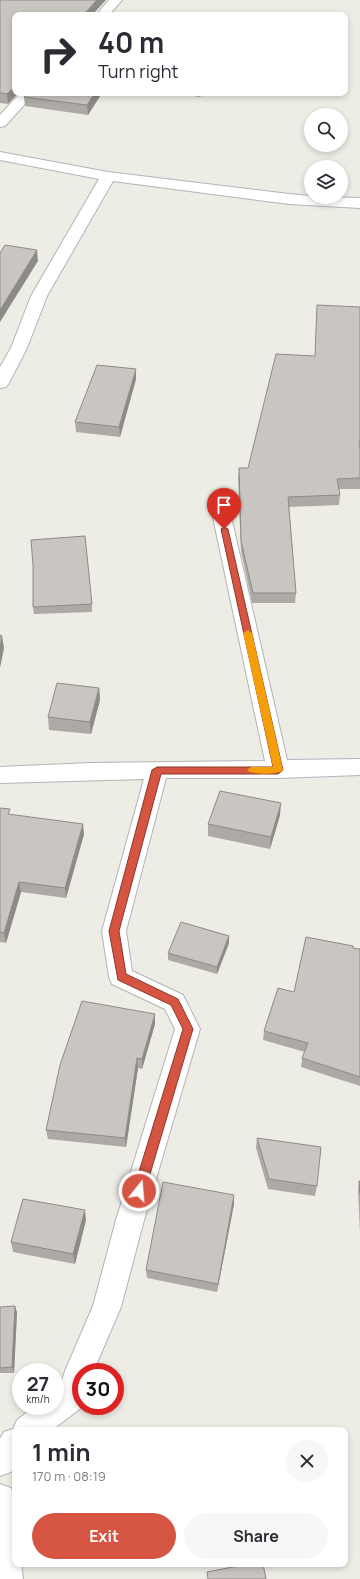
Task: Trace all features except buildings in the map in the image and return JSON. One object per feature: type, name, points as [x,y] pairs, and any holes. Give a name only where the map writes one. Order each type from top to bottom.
[{"type":"street","points":[[105,12],[116,0]]},
{"type":"street","points":[[0,123],[25,96]]},
{"type":"street","points":[[0,156],[108,176],[289,200],[360,204]]},
{"type":"street","points":[[0,383],[19,348],[39,296],[108,176]]},
{"type":"street","points":[[218,499],[278,770]]},
{"type":"street","points":[[0,775],[73,771],[278,770],[360,767]]},
{"type":"street","points":[[31,1427],[71,1398],[79,1371],[107,1307],[130,1220],[188,1029],[174,1002],[121,977],[114,931],[157,770]]},
{"type":"street","points":[[0,1461],[12,1447]]},
{"type":"street","points":[[0,1499],[7,1579]]},
{"type":"slow traffic","points":[[248,633],[278,770],[251,770]]},
{"type":"route","points":[[139,1191],[188,1029],[174,1002],[121,977],[114,931],[157,770],[278,770],[224,529]]}]
